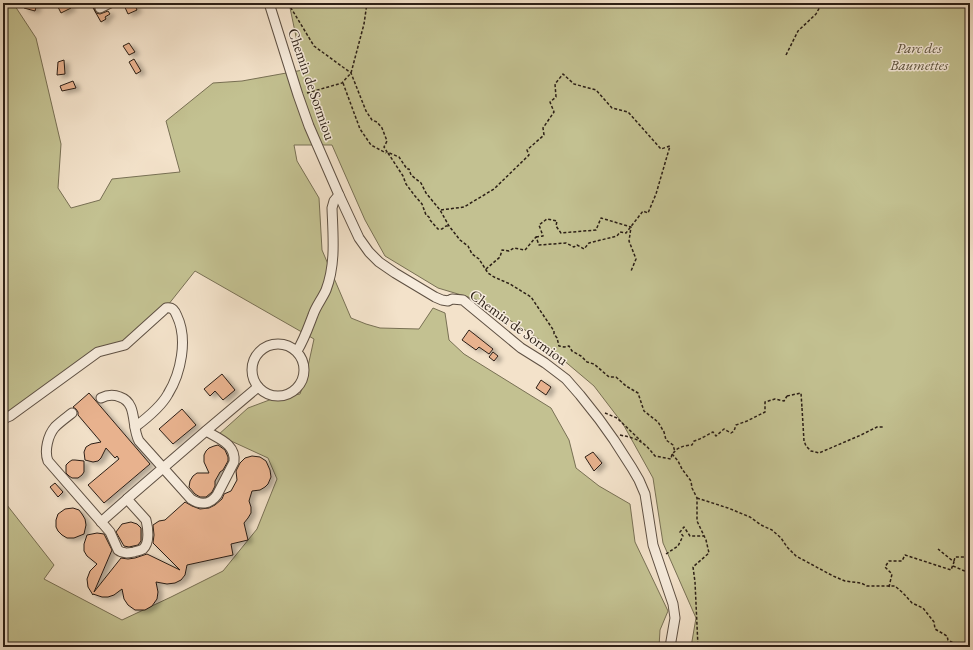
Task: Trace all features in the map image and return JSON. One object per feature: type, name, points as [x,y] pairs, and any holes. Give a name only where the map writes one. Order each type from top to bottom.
[{"type":"street","points":[[100,8],[110,3]]},
{"type":"street","name":"Chemin de Sormiou","points":[[269,3],[309,126],[339,195],[362,242],[374,258],[435,297],[442,300],[448,301],[452,299],[467,303],[522,348],[566,379],[609,433],[632,468],[645,494],[653,545],[674,609],[674,623],[670,647]]},
{"type":"street","points":[[297,351],[304,339],[313,315],[329,281],[333,258],[332,208],[334,201],[339,195]]},
{"type":"street","points":[[3,426],[6,418],[98,352],[125,345],[166,308],[171,308],[175,311],[182,332],[181,357],[178,370],[174,383],[167,397],[154,411],[135,426]]},
{"type":"street","points":[[279,343],[286,344],[297,351],[304,365],[304,372],[302,380],[293,391],[286,395],[278,396],[264,392],[258,387],[252,375],[252,368],[256,355],[260,350],[266,346],[279,343]]},
{"type":"street","points":[[101,522],[258,387]]},
{"type":"street","points":[[101,398],[104,396],[113,395],[122,397],[126,400],[131,407],[139,441],[194,501],[203,503],[207,503],[214,499],[234,462],[233,451],[228,444],[206,431]]},
{"type":"street","points":[[72,413],[55,427],[51,433],[46,457],[58,473],[110,532],[118,550],[126,554],[143,549],[146,546],[147,540],[146,520],[127,499]]},
{"type":"path","points":[[288,3],[314,46],[351,73],[366,112],[372,120],[377,122],[382,128],[387,140],[384,147],[387,153],[403,176],[406,184],[422,204],[426,215],[430,216],[430,220],[438,229],[450,226]]},
{"type":"path","points":[[298,95],[342,83],[351,73],[364,24],[367,3]]},
{"type":"path","points":[[786,56],[798,31],[816,14],[822,3]]},
{"type":"path","points":[[440,210],[464,207],[494,189],[528,155],[527,150],[544,135],[542,128],[554,112],[550,102],[556,97],[555,84],[563,74],[574,84],[596,90],[612,108],[628,112],[661,149],[670,146],[656,194],[648,213],[643,211],[626,233],[620,232],[617,236],[589,243],[584,249],[577,245],[574,247],[566,243],[539,245],[536,238],[525,250],[514,248],[509,251],[502,250],[500,257],[486,269]]},
{"type":"path","points":[[343,82],[360,129],[371,145],[399,157],[407,169],[409,169],[411,175],[421,183],[460,240],[468,246],[472,254],[479,259],[488,273],[531,297],[554,331],[559,346],[569,346],[572,351],[581,356],[587,362],[594,364],[609,377],[616,377],[626,386],[638,392],[644,411],[658,422],[664,432],[666,440],[673,445],[675,452]]},
{"type":"path","points":[[536,237],[544,236],[539,225],[547,219],[557,221],[556,226],[561,233],[596,230],[601,218],[631,227]]},
{"type":"path","points":[[631,227],[629,241],[636,260],[631,271]]},
{"type":"path","points":[[609,433],[635,438],[646,445],[655,456],[671,459],[672,454],[678,448],[692,445],[694,441],[713,432],[716,436],[724,429],[731,433],[734,431],[736,425],[765,412],[765,402],[775,399],[784,401],[787,396],[801,393],[804,441],[811,451],[819,453],[877,427],[883,427]]},
{"type":"path","points":[[603,412],[617,418],[644,444]]},
{"type":"path","points":[[672,454],[691,481],[692,488],[697,498],[697,521],[706,540],[709,552],[693,567],[696,582],[698,647]]},
{"type":"path","points":[[697,498],[750,517],[761,525],[772,530],[796,556],[833,576],[867,586],[895,586],[912,603],[923,608],[934,622],[935,630],[947,636],[948,640],[955,644],[970,645]]},
{"type":"path","points":[[665,554],[678,546],[683,536],[680,532],[684,527],[690,536],[704,536]]},
{"type":"path","points":[[938,549],[954,562]]},
{"type":"path","points":[[889,587],[892,574],[885,567],[889,561],[902,561],[905,555],[951,570],[956,556],[966,557]]},
{"type":"path","points":[[953,566],[967,572],[970,584]]},
{"type":"green space","name":"Parc des Baumettes","points":[[3,3],[13,3],[36,38],[61,144],[58,188],[71,208],[100,200],[112,179],[180,172],[166,121],[213,83],[242,81],[303,70],[289,3],[970,3],[970,647],[691,647],[696,618],[663,543],[653,478],[623,424],[594,386],[536,337],[478,300],[438,288],[385,256],[365,220],[332,145],[294,145],[297,161],[319,198],[322,250],[351,318],[380,328],[419,329],[433,308],[445,313],[449,340],[464,354],[551,408],[569,440],[576,468],[599,486],[630,504],[635,542],[668,611],[660,630],[659,647],[3,647],[3,500],[54,565],[44,579],[122,620],[223,571],[257,529],[277,479],[268,458],[218,435],[248,408],[272,399],[300,394],[305,380],[314,339],[195,271],[168,305],[120,347],[99,347],[3,417]]},
{"type":"building","points":[[26,3],[37,3],[35,11],[24,8]]},
{"type":"building","points":[[56,3],[69,3],[71,8],[61,13]]},
{"type":"building","points":[[97,3],[94,8],[96,13],[100,14],[108,11],[110,14],[101,22],[92,6]]},
{"type":"building","points":[[123,3],[134,3],[137,10],[128,14]]},
{"type":"building","points":[[129,43],[135,52],[129,55],[123,46]]},
{"type":"building","points":[[134,59],[141,71],[136,74],[129,62]]},
{"type":"building","points":[[64,60],[65,74],[57,75],[58,62]]},
{"type":"building","points":[[73,81],[76,88],[62,91],[60,86]]},
{"type":"building","points":[[469,330],[493,349],[489,354],[479,347],[476,350],[462,340]]},
{"type":"building","points":[[493,352],[498,356],[494,361],[489,357]]},
{"type":"building","points":[[222,374],[235,390],[223,400],[215,391],[210,396],[204,389]]},
{"type":"building","points":[[541,380],[551,387],[546,395],[536,388]]},
{"type":"building","points":[[89,393],[150,464],[104,503],[88,485],[119,459],[117,456],[115,458],[106,448],[98,461],[93,462],[85,460],[84,452],[86,447],[91,444],[101,442],[73,407]]},
{"type":"building","points":[[182,409],[196,425],[173,444],[159,429]]},
{"type":"building","points":[[218,445],[225,450],[228,461],[215,481],[215,486],[212,492],[206,497],[200,497],[189,487],[190,481],[197,473],[209,473],[204,462],[204,455],[209,448]]},
{"type":"building","points":[[593,452],[602,463],[594,471],[585,457]]},
{"type":"building","points":[[252,456],[260,457],[266,461],[271,477],[265,487],[260,490],[252,491],[249,501],[251,513],[244,523],[248,540],[231,544],[233,555],[187,565],[185,575],[181,580],[175,583],[167,584],[156,582],[158,592],[157,599],[152,606],[145,610],[135,610],[128,605],[124,599],[122,589],[114,595],[108,597],[93,595],[88,587],[87,579],[90,571],[97,564],[87,556],[84,551],[84,544],[87,535],[97,533],[104,534],[112,550],[94,592],[121,558],[135,558],[147,554],[180,570],[153,543],[153,525],[159,521],[165,520],[185,502],[200,509],[209,508],[215,505],[222,499],[224,494],[231,491],[237,480],[236,471],[240,463],[245,458]]},
{"type":"building","points":[[72,460],[84,461],[84,472],[78,478],[72,478],[66,473],[66,465]]},
{"type":"building","points":[[55,483],[63,492],[58,497],[50,487]]},
{"type":"building","points":[[73,508],[79,510],[85,519],[86,525],[84,534],[74,538],[67,538],[58,531],[56,527],[56,520],[58,514],[65,509]]},
{"type":"building","points":[[131,522],[137,524],[141,528],[141,541],[138,545],[129,547],[124,546],[116,532],[122,524]]}]
